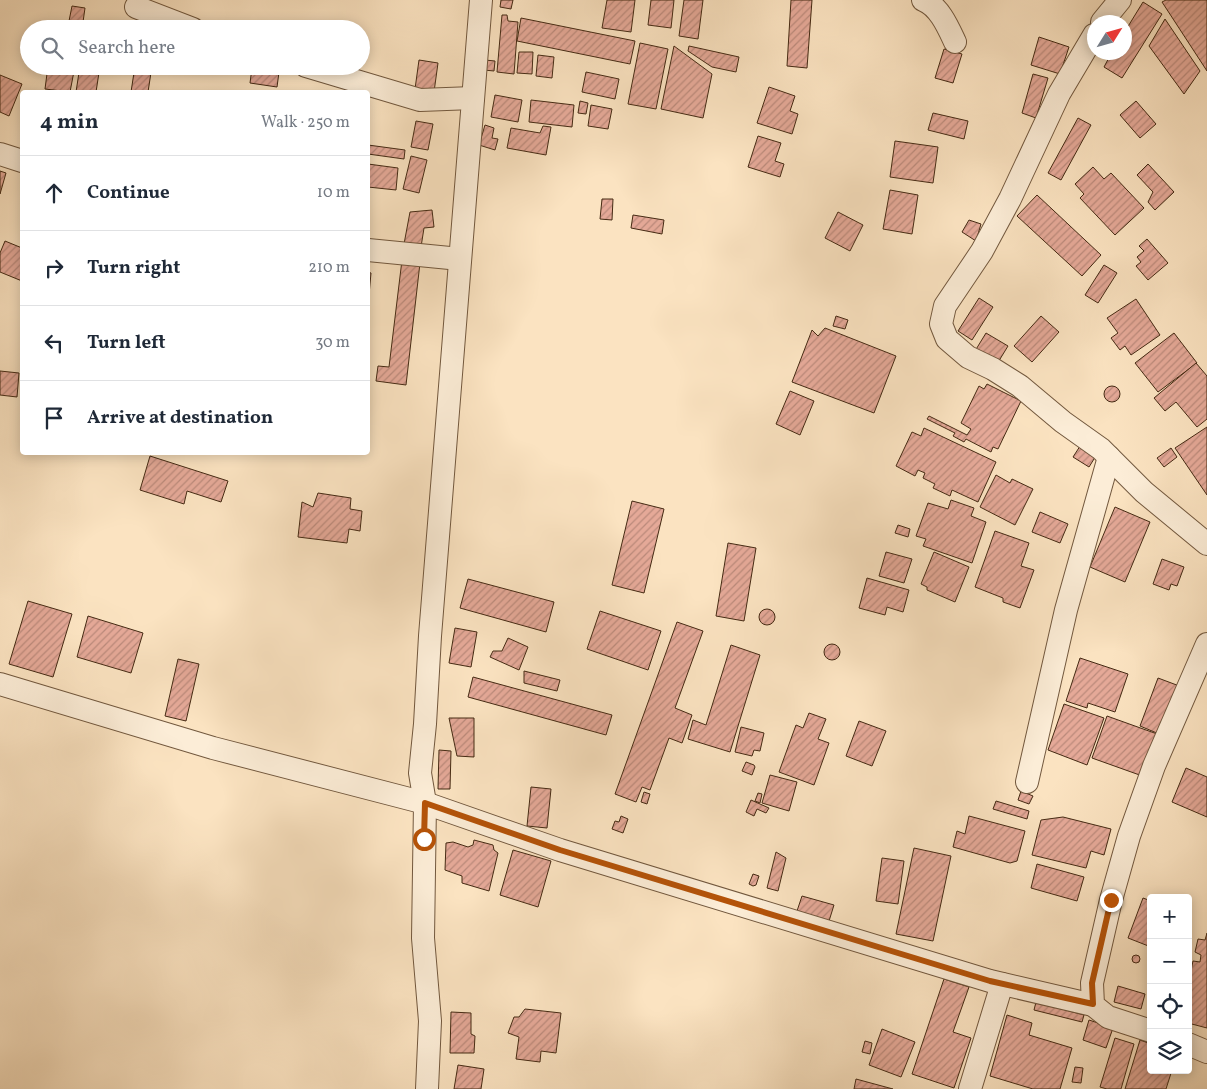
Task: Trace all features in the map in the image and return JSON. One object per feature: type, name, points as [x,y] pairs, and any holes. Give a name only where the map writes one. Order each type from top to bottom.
[{"type":"street","points":[[426,1089],[430,1021],[423,938],[425,803],[420,773],[480,0]]},
{"type":"street","points":[[923,0],[946,20],[954,42]]},
{"type":"street","points":[[1108,15],[1120,0]]},
{"type":"street","points":[[136,7],[170,20]]},
{"type":"street","points":[[1087,47],[1059,94],[1014,190],[982,251],[945,306],[942,324],[947,339],[968,357],[993,369],[1020,386],[1062,422],[1101,449],[1144,492],[1207,544]]},
{"type":"street","points":[[336,75],[420,100],[473,98]]},
{"type":"street","points":[[0,154],[20,160]]},
{"type":"street","points":[[370,250],[460,259]]},
{"type":"street","points":[[1027,782],[1066,610],[1109,457]]},
{"type":"street","points":[[1093,1004],[1092,983],[1111,900],[1129,836],[1154,766],[1207,644]]},
{"type":"street","points":[[0,684],[213,748],[425,803],[560,850],[1002,984],[1093,1004],[1108,1017],[1147,1030]]},
{"type":"street","points":[[970,1089],[1002,984]]},
{"type":"street","points":[[1192,1046],[1207,1052]]},
{"type":"building","points":[[501,0],[513,0],[511,9],[500,7]]},
{"type":"building","points":[[607,0],[635,0],[631,32],[602,28]]},
{"type":"building","points":[[651,0],[674,0],[671,28],[648,25]]},
{"type":"building","points":[[684,0],[703,0],[698,39],[679,36]]},
{"type":"building","points":[[791,0],[812,0],[807,68],[787,66]]},
{"type":"building","points":[[1166,0],[1207,0],[1207,71],[1162,2]]},
{"type":"building","points":[[1143,2],[1162,14],[1122,78],[1104,67],[1108,60],[1132,60],[1132,20]]},
{"type":"building","points":[[72,6],[85,8],[83,20],[69,20]]},
{"type":"building","points":[[502,15],[507,15],[508,21],[518,22],[514,74],[497,72]]},
{"type":"building","points":[[521,18],[635,41],[630,64],[517,41]]},
{"type":"building","points":[[1165,19],[1200,71],[1184,94],[1149,46]]},
{"type":"building","points":[[1039,37],[1069,47],[1060,74],[1031,65]]},
{"type":"building","points":[[640,43],[668,49],[656,109],[628,104]]},
{"type":"building","points":[[674,46],[712,74],[703,118],[661,109]]},
{"type":"building","points":[[689,46],[739,57],[736,72],[712,67],[688,51]]},
{"type":"building","points":[[944,49],[962,54],[953,83],[935,78]]},
{"type":"building","points":[[519,52],[533,52],[532,74],[517,73]]},
{"type":"building","points":[[538,55],[554,57],[552,78],[536,76]]},
{"type":"building","points":[[419,60],[438,63],[434,92],[415,89]]},
{"type":"building","points":[[485,60],[495,61],[494,71],[484,70]]},
{"type":"building","points":[[586,72],[619,79],[615,99],[582,92]]},
{"type":"building","points":[[1033,74],[1048,78],[1036,118],[1022,113]]},
{"type":"building","points":[[0,75],[22,84],[9,116],[0,112]]},
{"type":"building","points":[[47,75],[73,75],[70,90],[45,89]]},
{"type":"building","points":[[79,75],[99,75],[96,90],[76,90]]},
{"type":"building","points":[[134,75],[151,75],[148,90],[131,90]]},
{"type":"building","points":[[251,75],[279,75],[277,87],[250,83]]},
{"type":"building","points":[[769,87],[795,96],[790,111],[798,114],[792,134],[757,123]]},
{"type":"building","points":[[495,95],[522,100],[518,122],[491,117]]},
{"type":"building","points":[[531,100],[574,105],[572,127],[529,122]]},
{"type":"building","points":[[580,101],[588,103],[586,114],[578,113]]},
{"type":"building","points":[[1136,101],[1156,124],[1140,138],[1120,115]]},
{"type":"building","points":[[591,105],[612,109],[608,129],[588,126]]},
{"type":"building","points":[[933,113],[968,121],[964,139],[928,130]]},
{"type":"building","points":[[1078,118],[1091,125],[1061,180],[1048,173]]},
{"type":"building","points":[[416,121],[433,124],[428,150],[411,147]]},
{"type":"building","points":[[485,125],[494,128],[492,138],[498,139],[495,150],[479,145]]},
{"type":"building","points":[[543,126],[551,127],[546,155],[507,148],[511,128],[540,133]]},
{"type":"building","points":[[758,136],[781,143],[775,161],[784,164],[780,177],[748,167]]},
{"type":"building","points":[[895,141],[938,147],[933,183],[890,177]]},
{"type":"building","points":[[370,145],[405,150],[404,159],[370,154]]},
{"type":"building","points":[[411,156],[427,160],[419,193],[403,189]]},
{"type":"building","points":[[370,164],[398,168],[396,190],[370,187]]},
{"type":"building","points":[[1148,164],[1174,192],[1155,210],[1148,202],[1153,192],[1137,175]]},
{"type":"building","points":[[1093,167],[1104,179],[1111,173],[1144,208],[1115,235],[1080,198],[1084,194],[1075,184]]},
{"type":"building","points":[[0,171],[6,173],[0,194]]},
{"type":"building","points":[[890,190],[918,195],[912,234],[883,229]]},
{"type":"building","points":[[1037,195],[1101,255],[1082,276],[1017,216]]},
{"type":"building","points":[[602,199],[613,199],[612,220],[600,219]]},
{"type":"building","points":[[432,210],[434,227],[424,228],[421,247],[404,244],[410,212]]},
{"type":"building","points":[[838,212],[863,225],[850,251],[825,238]]},
{"type":"building","points":[[633,215],[664,220],[662,234],[631,228]]},
{"type":"building","points":[[969,220],[981,224],[976,241],[962,232]]},
{"type":"building","points":[[1147,239],[1168,263],[1148,280],[1136,266],[1141,262],[1137,257],[1144,251],[1139,246]]},
{"type":"building","points":[[5,241],[20,247],[20,280],[0,272],[0,253]]},
{"type":"building","points":[[402,260],[420,263],[406,385],[376,381],[378,366],[389,367]]},
{"type":"building","points":[[1104,265],[1117,273],[1098,303],[1085,295]]},
{"type":"building","points":[[979,298],[993,307],[972,340],[958,331]]},
{"type":"building","points":[[1136,299],[1160,335],[1131,355],[1125,346],[1120,350],[1111,338],[1118,333],[1107,318]]},
{"type":"building","points":[[836,316],[848,320],[845,329],[833,326]]},
{"type":"building","points":[[1041,316],[1059,332],[1032,362],[1014,346]]},
{"type":"building","points":[[825,328],[896,356],[874,413],[792,382],[812,330],[818,336]]},
{"type":"building","points":[[986,333],[1008,346],[997,364],[975,351]]},
{"type":"building","points":[[1174,333],[1197,363],[1158,392],[1135,363]]},
{"type":"building","points":[[1196,363],[1207,376],[1207,419],[1197,427],[1176,402],[1165,411],[1154,398]]},
{"type":"building","points":[[0,371],[19,373],[17,397],[0,395]]},
{"type":"building","points":[[987,384],[1021,401],[998,449],[993,447],[991,452],[966,439],[964,442],[953,436],[955,433],[927,419],[929,416],[967,435],[971,429],[961,423],[979,386],[984,389]]},
{"type":"building","points":[[1112,386],[1118,388],[1120,394],[1118,400],[1112,402],[1106,400],[1104,394],[1106,388]]},
{"type":"building","points":[[790,391],[814,401],[800,435],[776,424]]},
{"type":"building","points":[[1207,427],[1207,495],[1175,448]]},
{"type":"building","points":[[924,428],[996,462],[978,502],[952,490],[950,496],[933,488],[935,484],[923,478],[925,473],[918,470],[915,476],[896,466],[912,432],[921,436]]},
{"type":"building","points":[[1084,440],[1099,451],[1089,467],[1073,457]]},
{"type":"building","points":[[1171,448],[1177,457],[1164,467],[1157,458]]},
{"type":"building","points":[[150,456],[228,481],[221,502],[187,491],[184,504],[140,490]]},
{"type":"building","points":[[996,475],[1010,483],[1012,479],[1033,489],[1015,525],[980,507]]},
{"type":"building","points":[[318,493],[351,498],[350,509],[362,511],[360,531],[349,529],[347,543],[298,537],[302,502],[313,507]]},
{"type":"building","points":[[951,500],[974,508],[971,516],[986,522],[972,563],[923,546],[926,539],[916,536],[928,503],[948,509]]},
{"type":"building","points":[[632,501],[664,509],[644,593],[612,585]]},
{"type":"building","points":[[1115,507],[1150,522],[1125,582],[1090,567]]},
{"type":"building","points":[[1040,512],[1068,524],[1060,543],[1032,532]]},
{"type":"building","points":[[898,525],[910,529],[908,537],[895,533]]},
{"type":"building","points":[[995,531],[1029,543],[1021,566],[1034,570],[1020,608],[1003,602],[1003,598],[975,587]]},
{"type":"building","points":[[728,543],[756,548],[744,621],[716,616]]},
{"type":"building","points":[[886,552],[912,559],[904,583],[879,576]]},
{"type":"building","points":[[934,552],[969,567],[955,602],[927,590],[927,587],[921,584]]},
{"type":"building","points":[[1162,559],[1184,567],[1177,586],[1171,584],[1169,590],[1153,584]]},
{"type":"building","points":[[867,578],[909,590],[903,612],[887,607],[885,615],[859,608]]},
{"type":"building","points":[[468,579],[554,602],[546,632],[460,608]]},
{"type":"building","points":[[28,601],[72,614],[53,677],[9,664]]},
{"type":"building","points":[[767,609],[773,611],[775,617],[773,623],[767,625],[761,623],[759,617],[761,611]]},
{"type":"building","points":[[600,611],[661,631],[648,670],[587,649]]},
{"type":"building","points":[[88,616],[143,633],[131,673],[77,657]]},
{"type":"building","points":[[677,622],[703,631],[675,708],[692,715],[682,743],[669,738],[650,790],[642,787],[636,802],[615,794]]},
{"type":"building","points":[[455,628],[477,632],[471,667],[449,663]]},
{"type":"building","points":[[508,638],[528,647],[519,670],[490,657],[493,651],[502,651]]},
{"type":"building","points":[[832,644],[838,646],[840,652],[838,658],[832,660],[826,658],[824,652],[826,646]]},
{"type":"building","points":[[731,645],[760,655],[730,752],[688,739],[693,720],[706,725]]},
{"type":"building","points":[[1080,658],[1128,674],[1115,712],[1088,703],[1087,708],[1066,701]]},
{"type":"building","points":[[178,659],[199,664],[186,721],[165,716]]},
{"type":"building","points":[[524,671],[560,680],[557,691],[524,683]]},
{"type":"building","points":[[473,677],[612,715],[606,735],[468,697]]},
{"type":"building","points":[[1158,678],[1182,687],[1164,736],[1140,726]]},
{"type":"building","points":[[1064,704],[1104,718],[1087,765],[1048,750]]},
{"type":"building","points":[[809,713],[826,719],[818,739],[829,743],[814,785],[779,772],[796,725],[803,728]]},
{"type":"building","points":[[1107,716],[1160,735],[1148,778],[1092,758]]},
{"type":"building","points":[[449,718],[474,718],[474,757],[457,756]]},
{"type":"building","points":[[859,721],[886,731],[872,766],[846,756]]},
{"type":"building","points":[[741,727],[764,733],[760,751],[754,750],[752,756],[735,752]]},
{"type":"building","points":[[439,750],[451,751],[450,789],[438,789]]},
{"type":"building","points":[[746,762],[755,767],[752,775],[742,771]]},
{"type":"building","points":[[1186,768],[1207,777],[1207,817],[1172,802]]},
{"type":"building","points":[[770,775],[797,782],[789,811],[762,803]]},
{"type":"building","points":[[531,787],[551,789],[547,828],[527,826]]},
{"type":"building","points":[[1021,791],[1033,796],[1029,804],[1018,800]]},
{"type":"building","points":[[644,792],[650,794],[647,804],[641,802]]},
{"type":"building","points":[[758,793],[762,794],[760,803],[755,801]]},
{"type":"building","points":[[751,800],[769,808],[766,813],[757,809],[754,816],[746,812]]},
{"type":"building","points":[[996,801],[1029,811],[1027,819],[993,809]]},
{"type":"building","points":[[621,816],[628,819],[623,833],[612,829],[615,821],[619,822]]},
{"type":"building","points":[[969,816],[1025,831],[1017,861],[1010,863],[953,847],[957,831],[965,834]]},
{"type":"building","points":[[1063,817],[1111,829],[1104,855],[1091,851],[1086,868],[1032,855],[1041,820]]},
{"type":"building","points":[[474,840],[493,845],[494,850],[498,853],[489,891],[462,883],[462,876],[445,870],[446,843],[453,842],[468,847],[473,845]]},
{"type":"building","points":[[914,848],[951,856],[933,941],[896,934]]},
{"type":"building","points":[[513,850],[551,861],[538,907],[500,895]]},
{"type":"building","points":[[776,852],[786,858],[778,891],[767,888]]},
{"type":"building","points":[[882,858],[904,861],[898,904],[876,901]]},
{"type":"building","points":[[1037,864],[1084,877],[1077,901],[1031,888]]},
{"type":"building","points":[[753,874],[759,876],[756,885],[753,886],[749,884]]},
{"type":"building","points":[[802,896],[834,905],[829,921],[797,911]]},
{"type":"building","points":[[1143,898],[1147,900],[1147,945],[1128,938]]},
{"type":"building","points":[[1207,933],[1207,1028],[1192,1024],[1192,966],[1193,961],[1200,962],[1201,955],[1195,952],[1198,939],[1205,940]]},
{"type":"building","points":[[1136,955],[1140,959],[1136,963],[1132,959]]},
{"type":"building","points":[[944,979],[969,987],[953,1032],[971,1038],[954,1088],[912,1074]]},
{"type":"building","points":[[1118,986],[1145,994],[1141,1009],[1114,1002]]},
{"type":"building","points":[[1036,1002],[1084,1015],[1082,1022],[1034,1010]]},
{"type":"building","points":[[525,1009],[561,1013],[556,1053],[541,1051],[540,1062],[516,1059],[519,1037],[508,1033],[514,1017],[519,1017]]},
{"type":"building","points":[[451,1012],[471,1013],[471,1034],[475,1036],[474,1053],[450,1053]]},
{"type":"building","points":[[1007,1015],[1032,1023],[1029,1035],[1072,1048],[1060,1089],[1033,1089],[990,1076]]},
{"type":"building","points":[[1089,1020],[1113,1028],[1106,1048],[1083,1040]]},
{"type":"building","points":[[882,1029],[915,1042],[901,1077],[869,1065]]},
{"type":"building","points":[[1115,1038],[1134,1044],[1121,1089],[1107,1089],[1100,1087]]},
{"type":"building","points":[[1140,1040],[1147,1043],[1147,1074],[1171,1074],[1166,1089],[1125,1089]]},
{"type":"building","points":[[865,1041],[872,1043],[870,1054],[862,1052]]},
{"type":"building","points":[[458,1065],[484,1069],[481,1089],[454,1089]]},
{"type":"building","points":[[1075,1067],[1083,1068],[1081,1083],[1072,1082]]},
{"type":"building","points":[[856,1079],[893,1089],[854,1089]]},
{"type":"route","points":[[424,839],[425,803],[560,850],[990,981],[1093,1004],[1092,983],[1111,900]]}]
